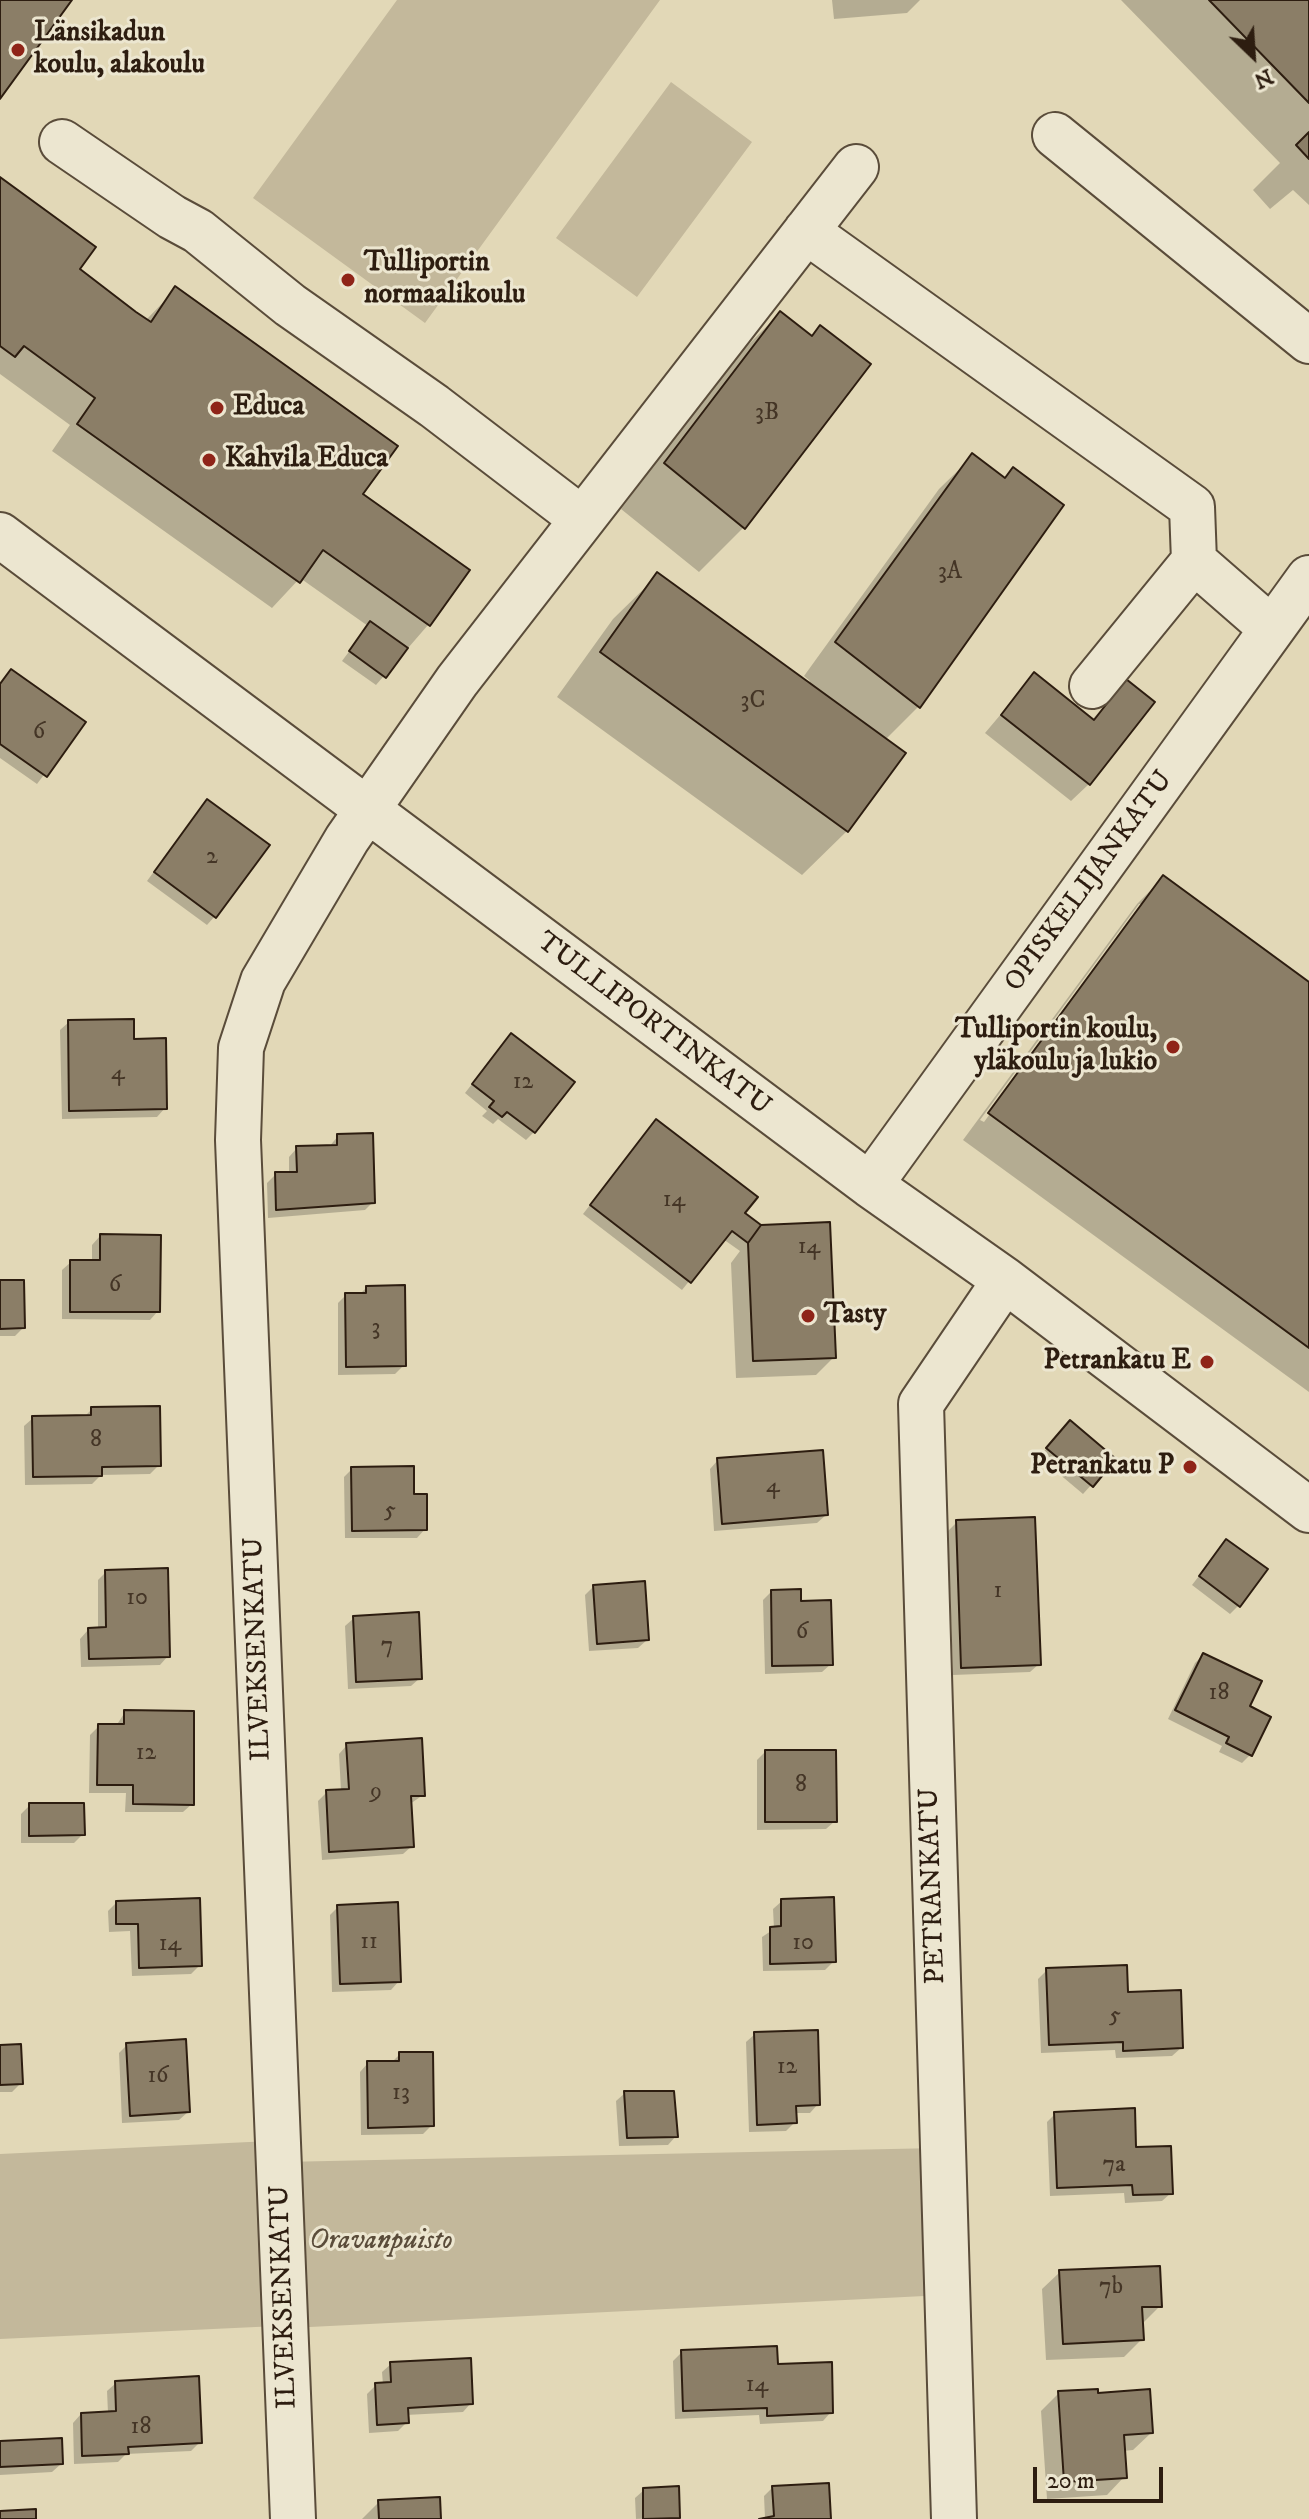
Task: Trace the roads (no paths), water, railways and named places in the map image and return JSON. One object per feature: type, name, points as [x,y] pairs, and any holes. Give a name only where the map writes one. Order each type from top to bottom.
[{"type":"street","points":[[1055,135],[1309,341]]},
{"type":"street","points":[[62,142],[172,217],[198,231],[290,305],[434,406],[582,519]]},
{"type":"street","name":"ILVEKSENKATU","points":[[293,2519],[238,1140],[241,1048],[263,981],[347,839],[457,681],[856,167]]},
{"type":"street","points":[[806,231],[1192,507],[1194,561],[1092,686]]},
{"type":"street","name":"TULLIPORTINKATU","points":[[0,535],[367,812],[870,1185],[1005,1280],[1309,1510]]},
{"type":"street","points":[[1194,561],[1272,629]]},
{"type":"street","name":"OPISKELIJANKATU","points":[[870,1185],[1309,578]]},
{"type":"street","name":"PETRANKATU","points":[[954,2519],[921,1404],[1005,1280]]},
{"type":"place","name":"Länsikadun koulu, alakoulu","points":[[18,50]]},
{"type":"place","name":"Tulliportin normaalikoulu","points":[[348,280]]},
{"type":"place","name":"Educa","points":[[217,408]]},
{"type":"place","name":"Kahvila Educa","points":[[209,460]]},
{"type":"place","name":"Tulliportin koulu, yläkoulu ja lukio","points":[[1173,1047]]},
{"type":"place","name":"Tasty","points":[[808,1316]]},
{"type":"place","name":"Petrankatu E","points":[[1207,1362]]},
{"type":"place","name":"Petrankatu P","points":[[1190,1467]]},
{"type":"park label","name":"Oravanpuisto","points":[[381,2242]]}]
